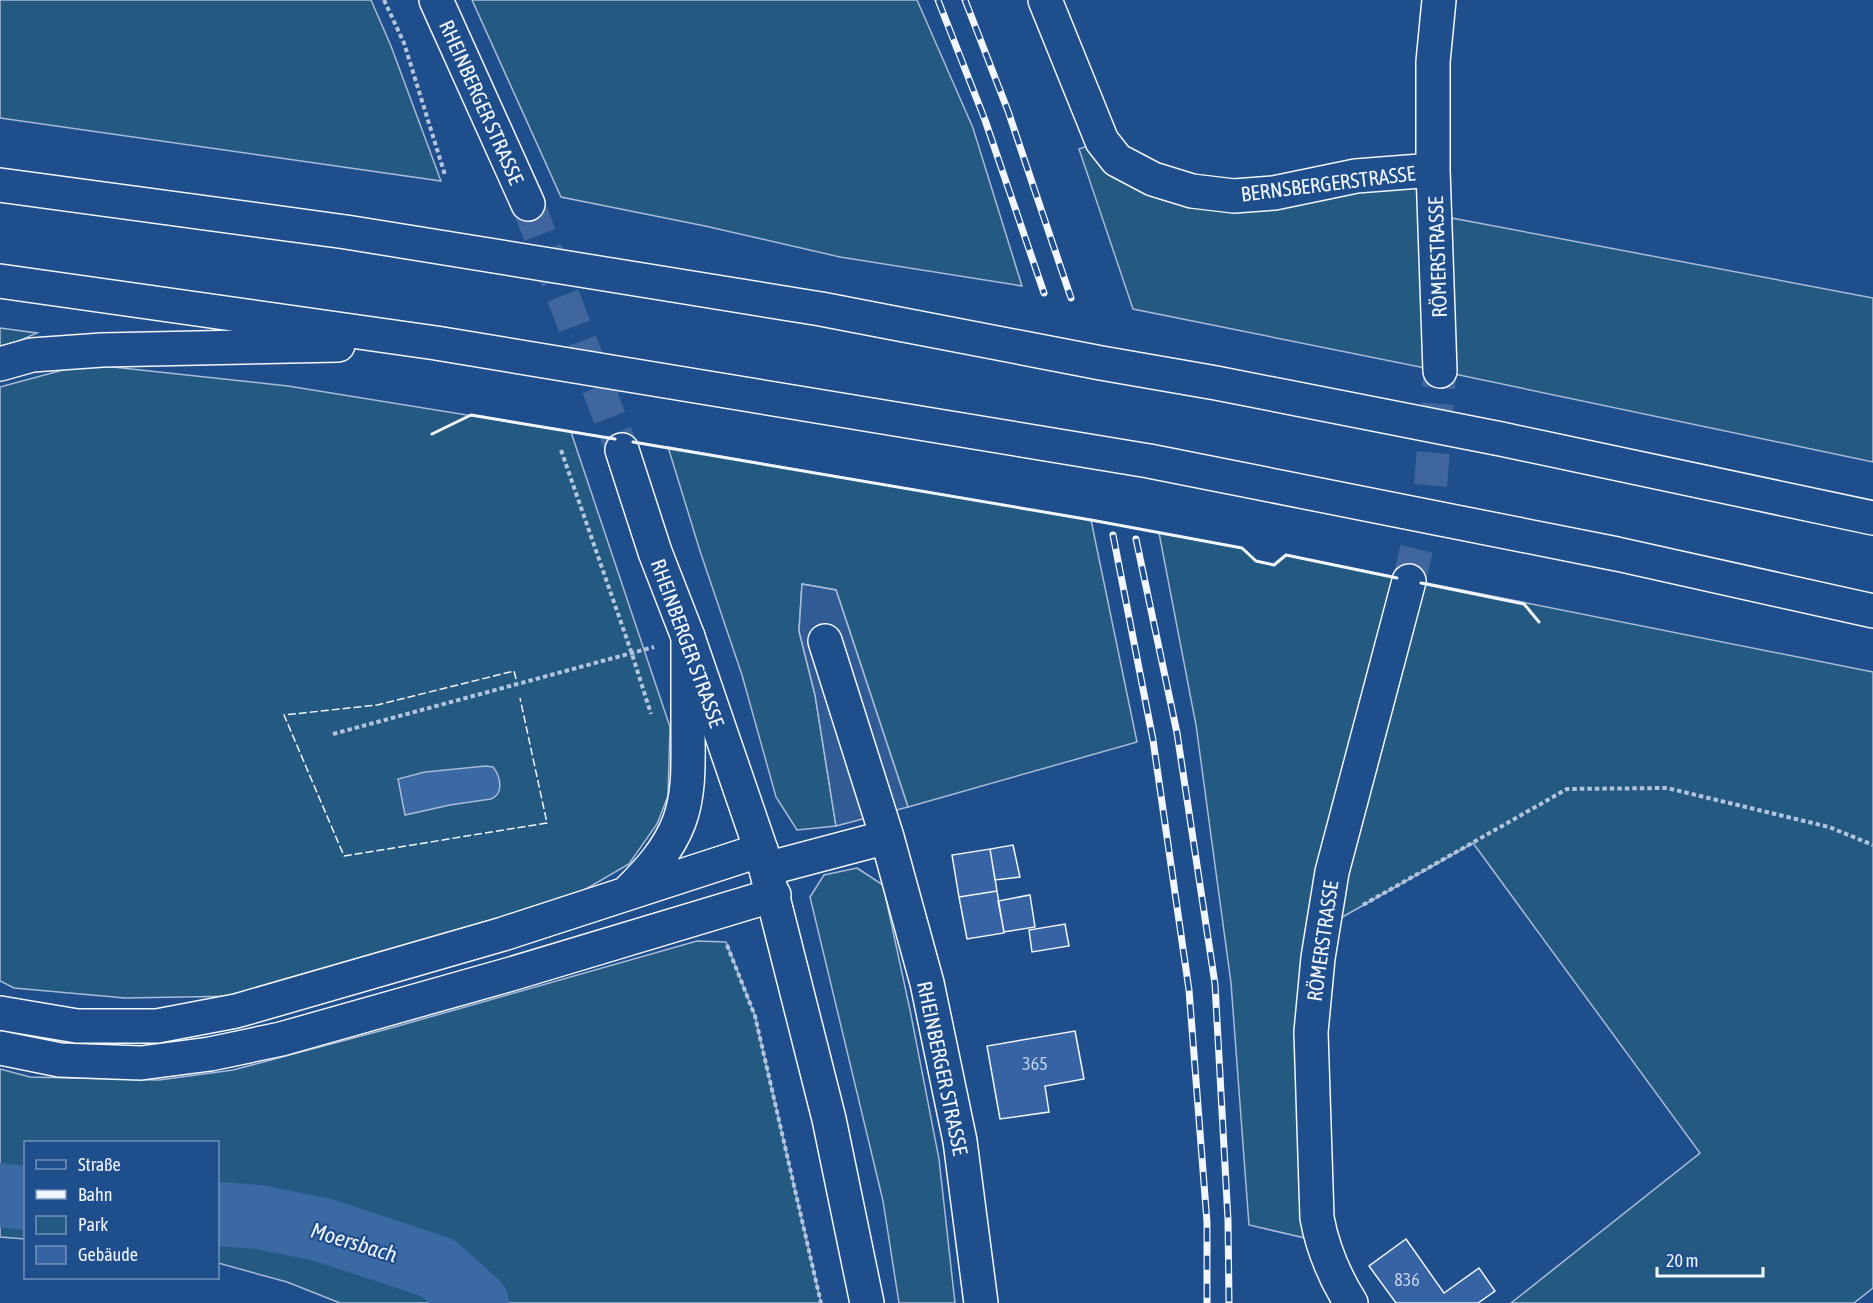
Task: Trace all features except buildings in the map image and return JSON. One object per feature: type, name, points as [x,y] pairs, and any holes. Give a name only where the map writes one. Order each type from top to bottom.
[{"type":"main road","name":"RHEINBERGER STRASSE","points":[[436,0],[528,204]]},
{"type":"main road","name":"BERNSBERGERSTRASSE","points":[[1045,0],[1102,141],[1117,160],[1153,179],[1191,191],[1234,196],[1274,193],[1356,176],[1433,170]]},
{"type":"main road","name":"RÖMERSTRASSE","points":[[1438,0],[1433,62],[1433,170],[1440,371]]},
{"type":"main road","points":[[0,185],[345,232],[821,309],[1501,439],[1873,518]]},
{"type":"main road","points":[[0,281],[436,343],[1149,461],[1617,554],[1873,611]]},
{"type":"main road","points":[[0,364],[32,355],[102,350],[436,343]]},
{"type":"main road","name":"RHEINBERGER STRASSE","points":[[622,450],[655,552],[688,637],[767,872],[829,1119],[867,1303]]},
{"type":"main road","name":"RÖMERSTRASSE","points":[[1351,1303],[1328,1261],[1317,1218],[1311,1032],[1318,958],[1332,872],[1409,581]]},
{"type":"main road","points":[[626,894],[653,867],[679,823],[688,769],[688,637]]},
{"type":"main road","name":"RHEINBERGER STRASSE","points":[[825,641],[887,837],[927,983],[960,1141],[981,1303]]},
{"type":"main road","points":[[0,1013],[77,1026],[157,1026],[191,1020],[236,1011],[503,934],[626,894],[767,872],[887,837]]},
{"type":"main road","points":[[0,1048],[60,1060],[141,1063],[210,1054],[281,1040],[718,913],[767,872]]},
{"type":"path","points":[[384,0],[404,43],[445,175]]},
{"type":"path","points":[[561,450],[654,722]]},
{"type":"path","points":[[333,734],[688,637]]},
{"type":"path","points":[[1323,928],[1567,789],[1667,788],[1828,827],[1873,845]]},
{"type":"path","points":[[718,913],[729,953],[755,1016],[821,1303]]},
{"type":"green space","points":[[0,0],[371,0],[391,46],[441,181],[0,118]]},
{"type":"green space","points":[[472,0],[917,0],[973,128],[1022,286],[840,257],[705,226],[561,197]]},
{"type":"green space","points":[[1102,141],[1192,191],[1433,170],[1436,215],[1873,298],[1873,462],[1133,309],[1079,149]]},
{"type":"green space","points":[[0,328],[37,333],[0,349]]},
{"type":"green space","points":[[85,364],[288,386],[571,432],[670,727],[668,796],[657,824],[629,864],[567,900],[242,996],[125,998],[14,988],[0,981],[0,387]]},
{"type":"green space","points":[[668,447],[1091,520],[1137,742],[908,807],[836,590],[802,584],[799,631],[815,695],[836,826],[797,830],[776,797],[742,675]]},
{"type":"green space","points":[[1159,533],[1242,548],[1256,561],[1274,565],[1286,555],[1873,672],[1873,1288],[1854,1303],[1511,1303],[1700,1153],[1473,843],[1323,928],[1322,1242],[1249,1225],[1231,983],[1196,725]]},
{"type":"green space","points":[[857,868],[883,885],[939,1159],[955,1303],[899,1303],[883,1201],[810,897],[824,875]]},
{"type":"green space","points":[[697,941],[726,942],[755,1016],[821,1303],[340,1303],[287,1282],[219,1263],[219,1141],[24,1141],[24,1239],[0,1237],[0,1069],[30,1077],[159,1080],[233,1070],[391,1028]]},
{"type":"shaded area","points":[[802,584],[836,590],[908,807],[836,826],[815,695],[799,631]]},
{"type":"shaded area","points":[[493,767],[498,776],[500,785],[495,797],[405,815],[398,779],[425,772]]},
{"type":"waterway","name":"Moersbach","points":[[0,1195],[24,1198]]},
{"type":"waterway","name":"Moersbach","points":[[219,1214],[259,1217],[323,1230],[438,1268],[477,1303]]},
{"type":"tunnel","points":[[528,204],[622,450]]},
{"type":"tunnel","points":[[1409,581],[1430,491],[1440,371]]},
{"type":"railway","points":[[938,0],[985,120],[1044,293]]},
{"type":"railway","points":[[965,0],[1008,111],[1071,298]]},
{"type":"railway","points":[[1113,535],[1153,740],[1189,990],[1207,1222],[1207,1303]]},
{"type":"railway","points":[[1136,539],[1177,733],[1215,984],[1228,1220],[1229,1303]]},
{"type":"fence","points":[[516,679],[514,671],[377,705],[284,715],[344,856],[547,823],[520,698]]},
{"type":"wall","points":[[432,434],[471,415],[615,439]]},
{"type":"wall","points":[[633,442],[1242,548],[1256,561],[1274,565],[1286,555],[1397,578]]},
{"type":"wall","points":[[1421,583],[1524,604],[1539,622]]}]
